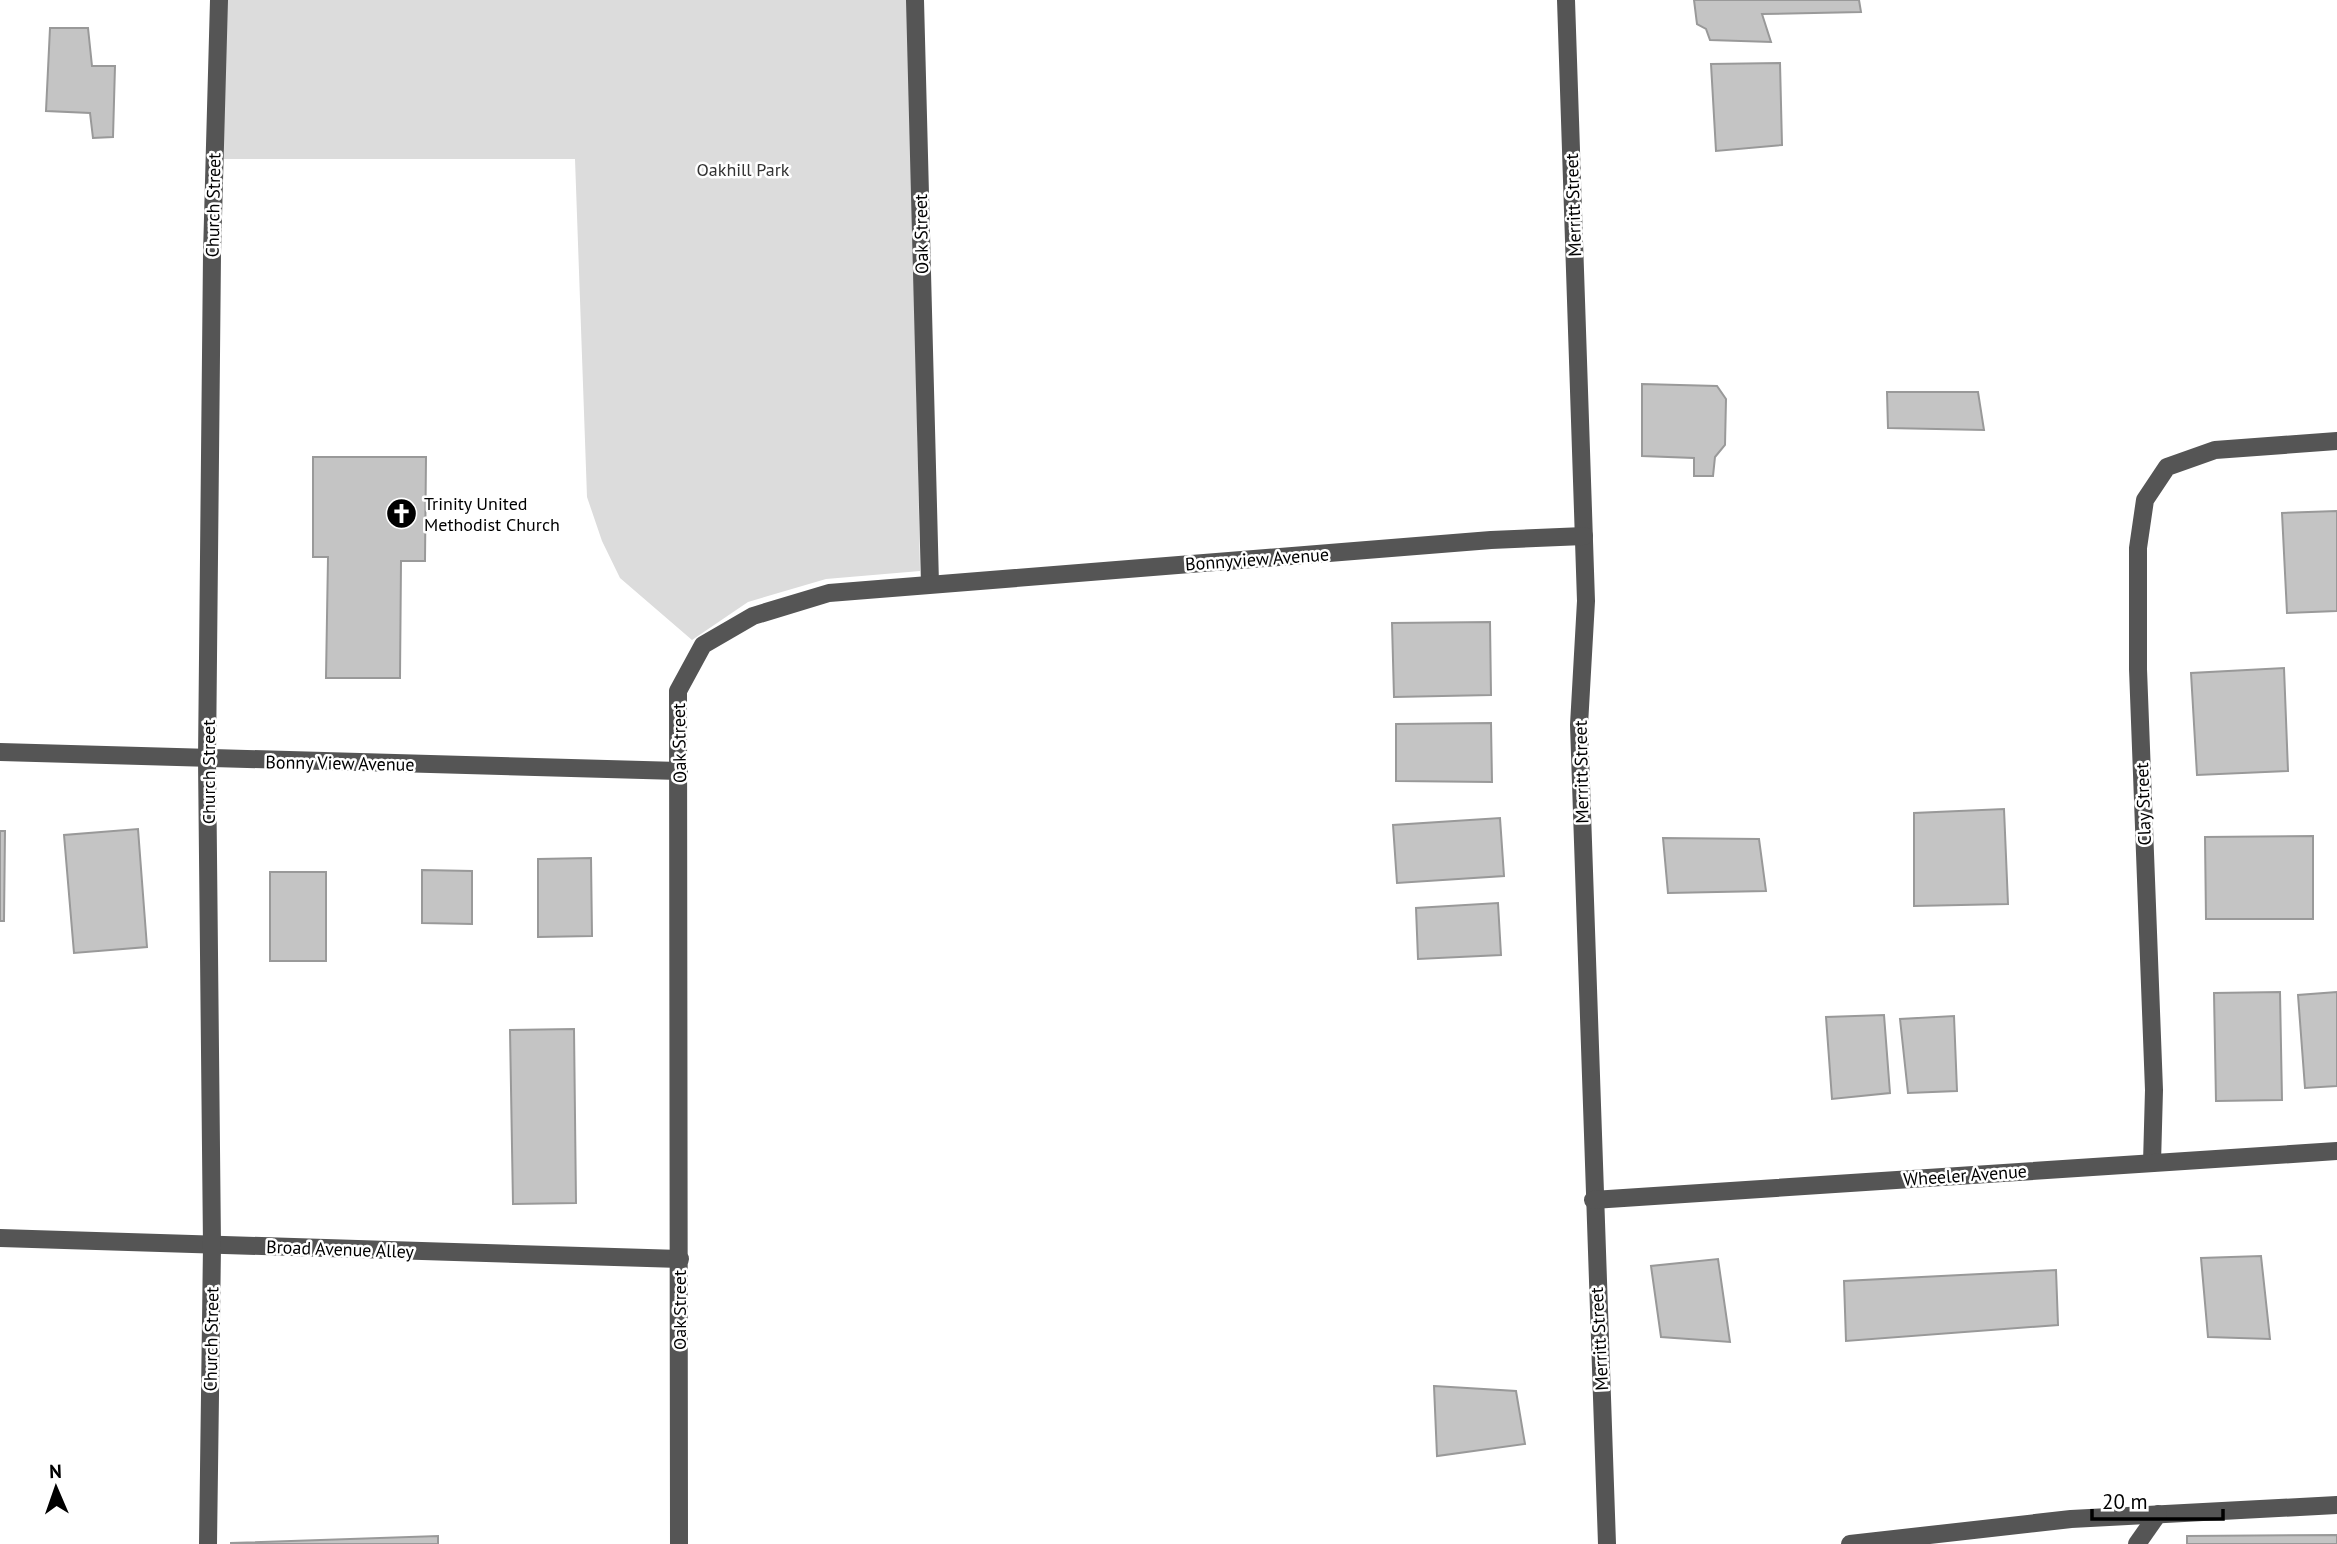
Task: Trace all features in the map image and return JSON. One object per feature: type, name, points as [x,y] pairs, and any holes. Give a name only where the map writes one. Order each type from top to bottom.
[{"type":"street","name":"Church Street","points":[[208,1544],[212,1246],[207,760],[212,254],[219,0]]},
{"type":"street","name":"Oak Street","points":[[679,1544],[678,691],[703,645],[753,616],[829,593],[929,584],[915,0]]},
{"type":"street","name":"Merritt Street","points":[[1566,0],[1586,601],[1579,725],[1593,1200],[1607,1544]]},
{"type":"street","name":"Clay Street","points":[[2152,1163],[2154,1090],[2138,669],[2138,548],[2145,500],[2167,467],[2216,450],[2337,441]]},
{"type":"street","name":"Bonnyview Avenue","points":[[929,584],[1491,540],[1584,536]]},
{"type":"street","name":"Bonny View Avenue","points":[[0,752],[207,760],[679,771]]},
{"type":"street","name":"Wheeler Avenue","points":[[1593,1200],[2337,1151]]},
{"type":"street","name":"Broad Avenue Alley","points":[[0,1238],[680,1259]]},
{"type":"street","points":[[1850,1544],[1955,1538],[2071,1518],[2337,1505]]},
{"type":"street","points":[[2137,1544],[2158,1514]]},
{"type":"green space","name":"Oakhill Park","points":[[224,0],[909,0],[920,571],[826,579],[748,602],[692,640],[620,578],[602,541],[587,497],[575,159],[220,159]]},
{"type":"building","points":[[1694,0],[1859,0],[1861,12],[1762,14],[1771,42],[1710,40],[1706,29],[1697,24]]},
{"type":"building","points":[[50,28],[88,28],[92,66],[115,66],[113,137],[93,138],[90,113],[46,111]]},
{"type":"building","points":[[1780,63],[1782,145],[1716,151],[1711,64]]},
{"type":"building","points":[[1642,384],[1717,386],[1726,399],[1725,445],[1715,457],[1713,476],[1694,476],[1694,458],[1642,456]]},
{"type":"building","points":[[1887,392],[1978,392],[1984,430],[1888,428]]},
{"type":"building","points":[[313,457],[426,457],[425,561],[401,561],[400,678],[326,678],[328,557],[313,557]]},
{"type":"building","points":[[2337,511],[2337,611],[2287,613],[2282,513]]},
{"type":"building","points":[[1490,622],[1491,695],[1394,697],[1392,623]]},
{"type":"building","points":[[2284,668],[2288,771],[2197,775],[2191,673]]},
{"type":"building","points":[[1491,723],[1492,782],[1396,781],[1396,724]]},
{"type":"building","points":[[2004,809],[2008,904],[1914,906],[1914,813]]},
{"type":"building","points":[[1500,818],[1504,876],[1397,883],[1393,825]]},
{"type":"building","points":[[138,829],[147,947],[74,953],[64,835]]},
{"type":"building","points":[[0,831],[5,831],[4,921],[0,921]]},
{"type":"building","points":[[2313,836],[2313,919],[2206,919],[2205,837]]},
{"type":"building","points":[[1663,838],[1759,839],[1766,891],[1668,893]]},
{"type":"building","points":[[591,858],[592,936],[538,937],[538,859]]},
{"type":"building","points":[[422,870],[472,871],[472,924],[422,923]]},
{"type":"building","points":[[270,872],[326,872],[326,961],[270,961]]},
{"type":"building","points":[[1498,903],[1501,955],[1418,959],[1416,908]]},
{"type":"building","points":[[2280,992],[2282,1100],[2216,1101],[2214,993]]},
{"type":"building","points":[[2337,992],[2337,1086],[2305,1088],[2298,995]]},
{"type":"building","points":[[1884,1015],[1890,1093],[1832,1099],[1826,1017]]},
{"type":"building","points":[[1954,1016],[1957,1091],[1908,1093],[1900,1019]]},
{"type":"building","points":[[574,1029],[576,1203],[513,1204],[510,1030]]},
{"type":"building","points":[[2261,1256],[2270,1339],[2208,1337],[2201,1258]]},
{"type":"building","points":[[1718,1259],[1730,1342],[1661,1337],[1651,1266]]},
{"type":"building","points":[[2056,1270],[2058,1325],[1846,1341],[1844,1281]]},
{"type":"building","points":[[1434,1386],[1516,1391],[1525,1444],[1437,1456]]},
{"type":"building","points":[[2337,1535],[2337,1544],[2187,1544],[2187,1536]]},
{"type":"building","points":[[438,1536],[438,1544],[231,1544],[231,1543]]},
{"type":"place","name":"Trinity United Methodist Church","points":[[401,513]]}]
